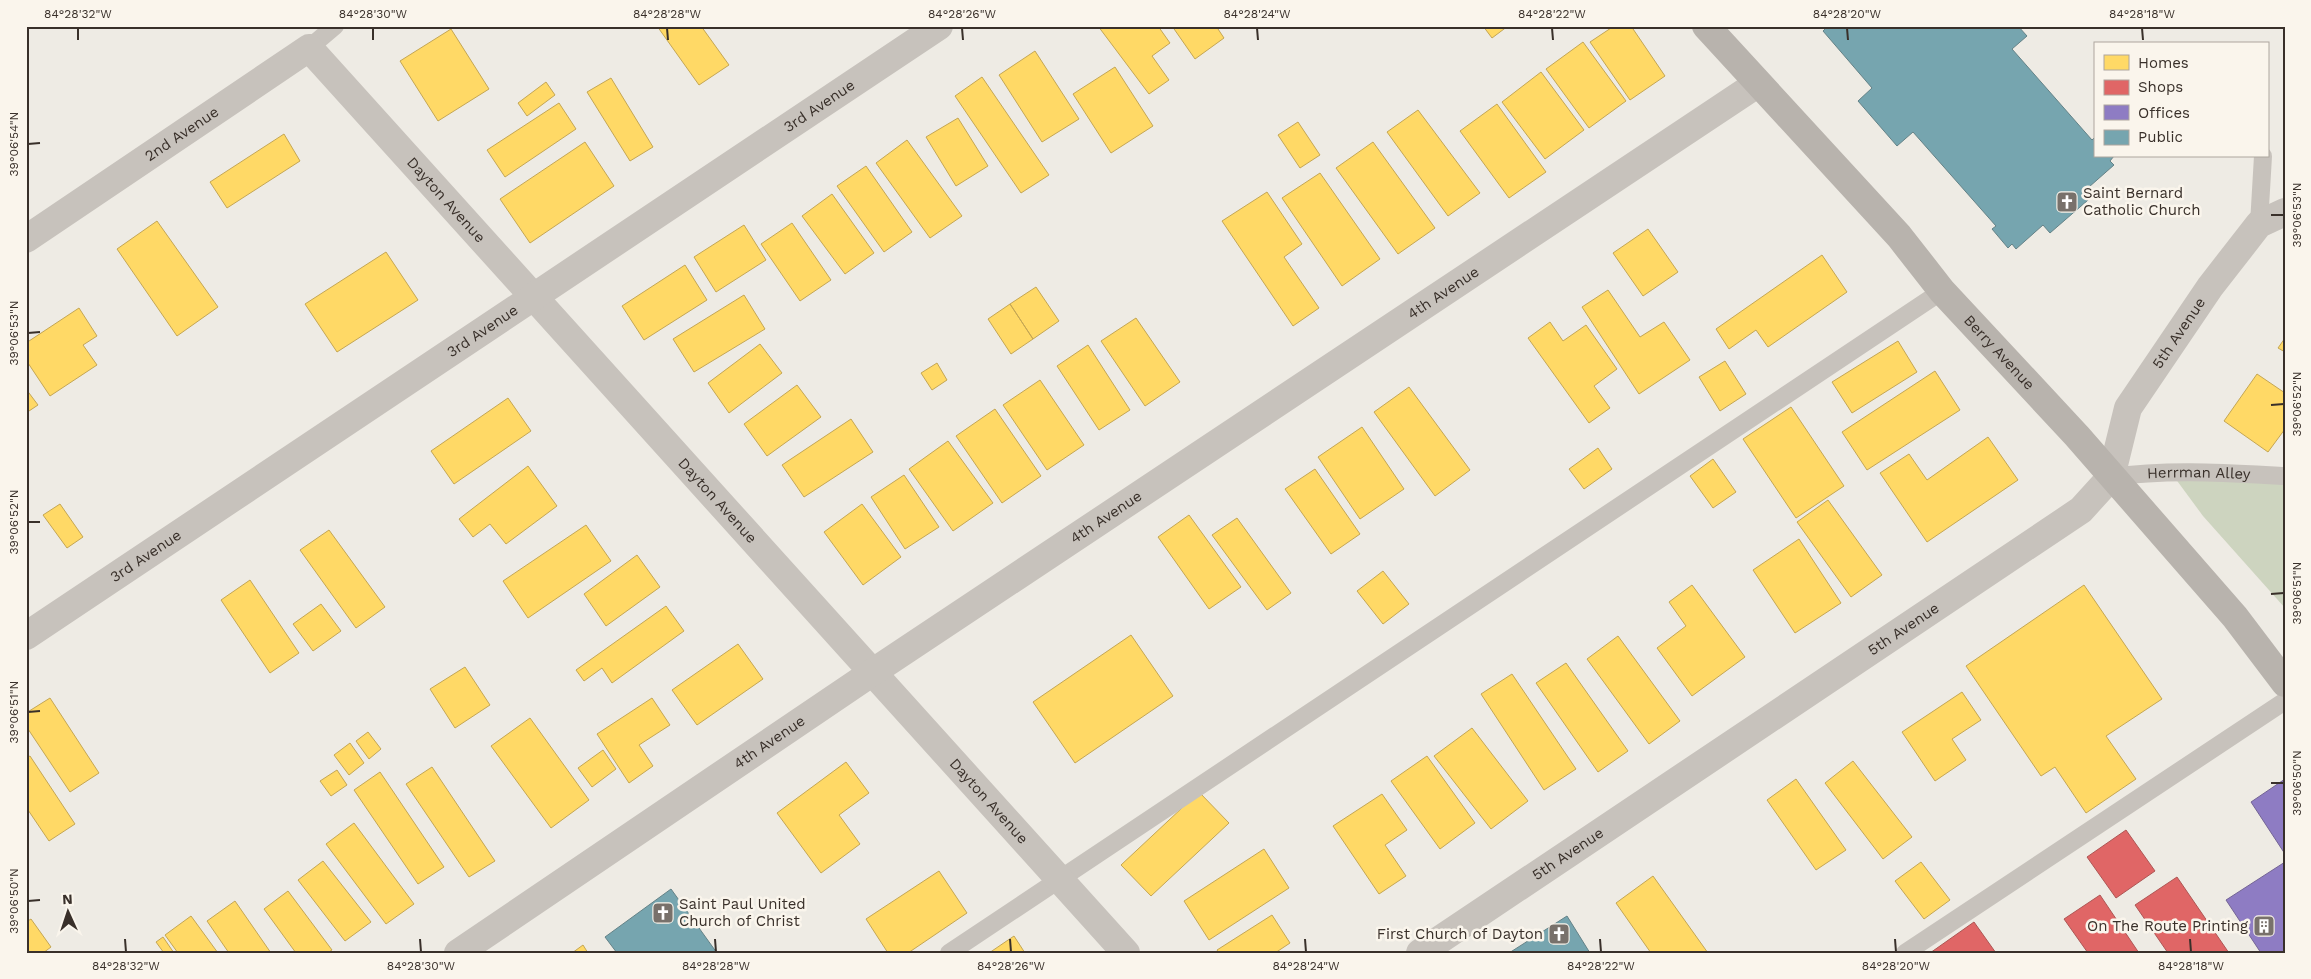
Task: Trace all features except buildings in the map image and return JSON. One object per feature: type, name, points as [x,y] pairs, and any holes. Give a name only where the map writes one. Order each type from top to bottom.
[{"type":"street","name":"3rd Avenue","points":[[26,636],[939,26]]},
{"type":"street","name":"Berry Avenue","points":[[1706,26],[1757,84],[1899,236],[1942,291],[2077,436],[2235,617],[2285,684]]},
{"type":"street","name":"2nd Avenue","points":[[26,239],[309,48]]},
{"type":"street","name":"Dayton Avenue","points":[[309,48],[1126,953]]},
{"type":"street","name":"4th Avenue","points":[[458,953],[873,672],[1757,84]]},
{"type":"street","name":"5th Avenue","points":[[1420,953],[2081,510],[2111,477],[2128,408],[2210,287],[2259,224],[2285,212]]},
{"type":"lane","name":"2nd Avenue","points":[[309,48],[334,26]]},
{"type":"lane","points":[[2259,224],[2262,158]]},
{"type":"lane","points":[[950,953],[1942,291]]},
{"type":"lane","name":"Herrman Alley","points":[[2111,477],[2150,472],[2187,471],[2285,476]]},
{"type":"lane","points":[[1905,953],[2285,701]]},
{"type":"green space","points":[[2175,478],[2285,480],[2285,608],[2203,516]]},
{"type":"place","name":"Saint Bernard Catholic Church","points":[[2067,202]]},
{"type":"place","name":"Saint Paul United Church of Christ","points":[[663,913]]},
{"type":"place","name":"On The Route Printing","points":[[2264,926]]},
{"type":"place","name":"First Church of Dayton","points":[[1559,934]]}]
